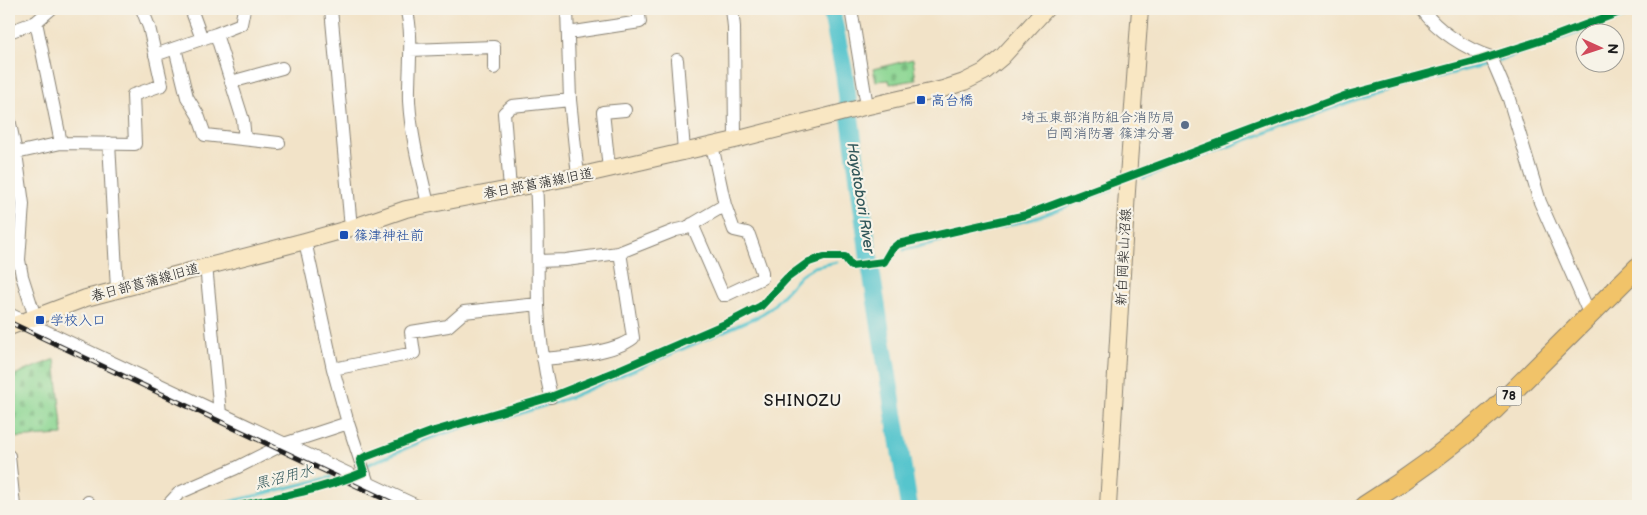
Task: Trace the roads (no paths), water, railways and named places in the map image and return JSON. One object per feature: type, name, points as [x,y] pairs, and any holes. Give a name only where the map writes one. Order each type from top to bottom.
[{"type":"main road","name":"78","points":[[1364,506],[1430,463],[1495,409],[1638,266]]},
{"type":"street","points":[[9,32],[36,22],[51,9]]},
{"type":"street","points":[[16,153],[61,144],[135,144],[133,95],[162,85],[149,28],[142,9]]},
{"type":"street","points":[[191,9],[202,39]]},
{"type":"street","points":[[155,55],[240,24],[244,9]]},
{"type":"street","points":[[331,9],[351,228]]},
{"type":"street","points":[[406,9],[408,14],[410,50],[410,122],[428,204]]},
{"type":"street","points":[[567,9],[570,100],[578,176]]},
{"type":"street","points":[[568,33],[640,22],[638,9]]},
{"type":"street","points":[[732,9],[734,27],[735,140]]},
{"type":"street","points":[[850,9],[863,107]]},
{"type":"street","name":"春日部菖蒲線旧道","points":[[9,327],[66,304],[117,288],[305,241],[351,228],[390,213],[578,176],[944,89],[984,72],[1002,57],[1046,9]]},
{"type":"street","name":"新白岡柴山沼線","points":[[1108,506],[1126,191],[1140,9]]},
{"type":"street","points":[[1422,9],[1432,23],[1440,30],[1477,52],[1491,57],[1509,99],[1540,202],[1590,315]]},
{"type":"street","points":[[36,22],[61,144]]},
{"type":"street","points":[[216,34],[243,120],[245,139]]},
{"type":"street","points":[[410,50],[494,47],[494,68]]},
{"type":"street","points":[[175,48],[187,98],[198,115],[204,134],[279,143]]},
{"type":"street","points":[[677,60],[684,151]]},
{"type":"street","points":[[231,82],[282,68]]},
{"type":"street","points":[[510,189],[504,113],[512,106],[570,100]]},
{"type":"street","points":[[609,169],[603,112],[625,110]]},
{"type":"street","points":[[9,119],[16,153],[22,204],[19,260],[30,319]]},
{"type":"street","points":[[109,143],[117,288]]},
{"type":"street","points":[[692,224],[724,295],[762,278],[762,272],[749,235],[734,230],[725,205],[712,145]]},
{"type":"street","points":[[536,184],[538,304],[543,359],[551,397]]},
{"type":"street","points":[[538,261],[566,260],[620,252],[692,224],[725,205]]},
{"type":"street","points":[[305,241],[333,369],[368,484]]},
{"type":"street","points":[[543,359],[599,351],[633,338],[620,252]]},
{"type":"street","points":[[206,265],[220,414]]},
{"type":"street","points":[[333,369],[414,353],[411,332],[448,326],[464,312],[538,304]]},
{"type":"street","points":[[9,314],[30,319],[220,414],[417,506]]},
{"type":"street","points":[[167,506],[178,493],[236,468],[284,444],[348,423]]},
{"type":"street","points":[[9,456],[14,506]]},
{"type":"waterway","name":"Hayatobori River","points":[[831,9],[844,72],[869,258],[909,506]]},
{"type":"waterway","name":"黒沼用水","points":[[1497,61],[1638,12]]},
{"type":"waterway","name":"黒沼用水","points":[[1143,178],[1363,97],[1491,63]]},
{"type":"waterway","name":"黒沼用水","points":[[904,250],[1033,219],[1111,190]]},
{"type":"waterway","name":"黒沼用水","points":[[367,465],[425,440],[461,428],[513,416],[571,397],[757,317],[771,308],[801,275],[814,267],[837,262]]},
{"type":"waterway","name":"黒沼用水","points":[[213,506],[331,477]]},
{"type":"railway","points":[[9,322],[399,506]]},
{"type":"place","name":"高台橋","points":[[921,100]]},
{"type":"place","name":"埼玉東部消防組合消防局 白岡消防署 篠津分署","points":[[1185,125]]},
{"type":"place","name":"篠津神社前","points":[[344,235]]},
{"type":"place","name":"学校入口","points":[[40,320]]},
{"type":"district","name":"SHINOZU","points":[[803,400]]}]
